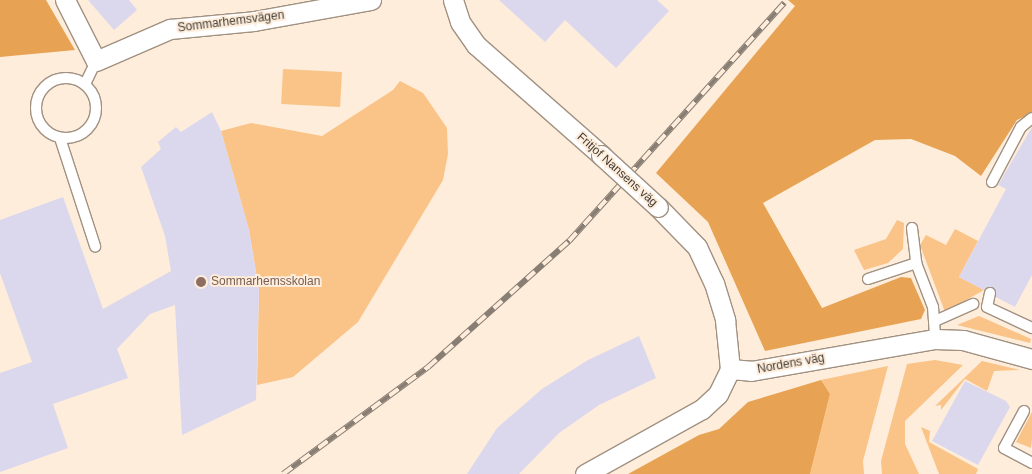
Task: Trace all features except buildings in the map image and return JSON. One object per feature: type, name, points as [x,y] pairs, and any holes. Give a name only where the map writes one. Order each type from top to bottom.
[{"type":"street","points":[[65,0],[96,61]]},
{"type":"street","name":"Sommarhemsvägen","points":[[96,61],[170,28],[254,22],[371,0]]},
{"type":"street","name":"Fritjof Nansens väg","points":[[453,0],[460,22],[476,45],[658,207],[697,247],[714,283],[725,320],[730,369]]},
{"type":"street","name":"Nordens väg","points":[[730,369],[751,371],[935,330],[963,340],[1032,359]]},
{"type":"street","points":[[585,474],[702,409],[718,394],[730,369]]},
{"type":"lane","points":[[84,84],[96,61]]},
{"type":"lane","points":[[66,78],[84,84],[96,101],[94,121],[80,135],[60,138],[51,135],[38,120],[36,110],[40,92],[56,79],[66,78]]},
{"type":"lane","points":[[992,182],[1021,127],[1032,118]]},
{"type":"lane","points":[[60,138],[95,246]]},
{"type":"lane","points":[[912,228],[916,263],[935,330],[973,304]]},
{"type":"lane","points":[[868,279],[916,263]]},
{"type":"lane","points":[[990,293],[987,307],[1032,328]]},
{"type":"lane","points":[[1024,411],[1004,448],[1032,463]]},
{"type":"shaded area","points":[[0,0],[46,0],[75,50],[0,57]]},
{"type":"shaded area","points":[[788,0],[1032,0],[1032,113],[1017,120],[981,176],[955,156],[911,139],[875,140],[763,203],[822,308],[901,277],[911,278],[925,310],[921,319],[765,351],[708,222],[656,173],[795,6]]},
{"type":"shaded area","points":[[283,69],[342,72],[340,107],[281,104]]},
{"type":"shaded area","points":[[400,81],[423,93],[447,128],[448,154],[443,180],[358,322],[293,377],[257,385],[259,290],[249,230],[221,131],[251,123],[322,136],[393,90]]},
{"type":"shaded area","points":[[897,220],[904,223],[903,249],[888,263],[864,270],[854,250],[886,239]]},
{"type":"shaded area","points":[[955,229],[978,241],[959,277],[984,290],[945,312],[920,245],[926,235],[946,245]]},
{"type":"shaded area","points":[[979,316],[1031,339],[1030,343],[957,325]]},
{"type":"shaded area","points":[[935,360],[963,365],[905,421],[905,444],[919,474],[882,474],[881,461],[907,364]]},
{"type":"shaded area","points":[[982,361],[1020,370],[994,371],[987,391],[965,379],[941,410],[941,405],[935,406]]},
{"type":"shaded area","points":[[888,366],[863,461],[864,474],[810,474],[830,394],[821,380]]},
{"type":"shaded area","points":[[821,380],[830,394],[810,474],[628,474],[699,435],[719,429],[748,402]]},
{"type":"shaded area","points":[[1032,412],[1032,440],[1031,448],[1016,442]]},
{"type":"shaded area","points":[[921,427],[930,431],[929,442],[978,469],[976,474],[939,474]]},
{"type":"railway","points":[[283,474],[428,367],[569,241],[784,3]]},
{"type":"place","name":"Sommarhemsskolan","points":[[201,282]]}]
